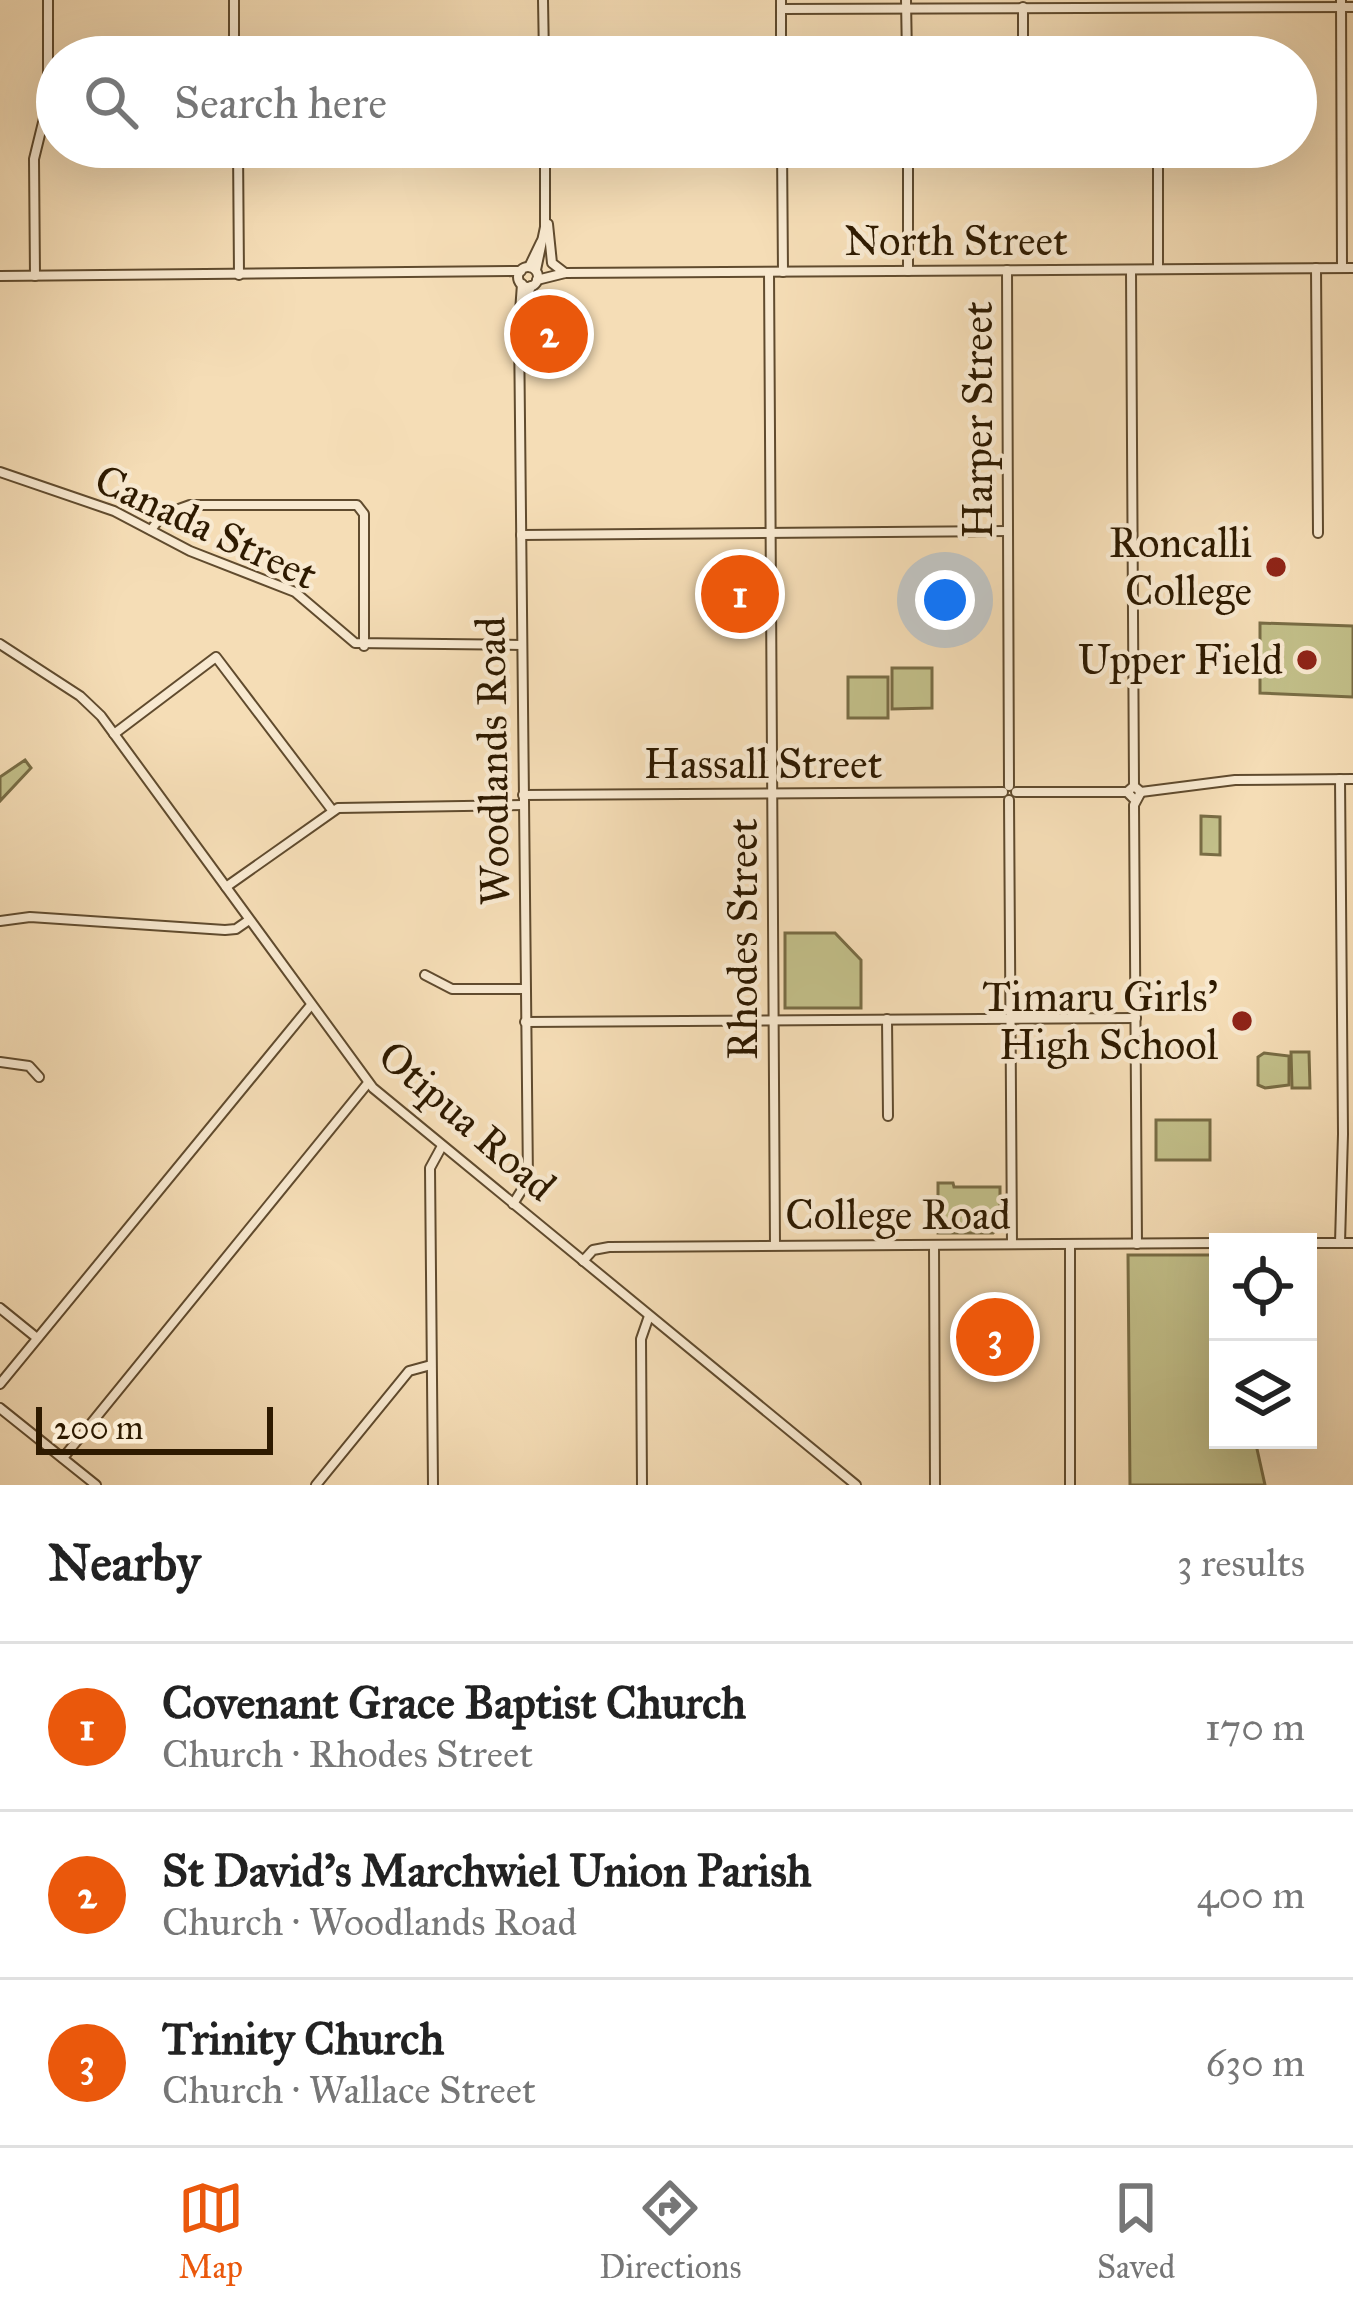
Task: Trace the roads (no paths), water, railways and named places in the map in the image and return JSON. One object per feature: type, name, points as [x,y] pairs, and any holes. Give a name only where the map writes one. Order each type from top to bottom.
[{"type":"street","points":[[48,0],[48,36]]},
{"type":"street","points":[[234,0],[234,36]]},
{"type":"street","points":[[543,0],[544,36]]},
{"type":"street","points":[[1341,3],[1348,268]]},
{"type":"street","points":[[782,36],[781,4],[1341,3],[1353,7]]},
{"type":"street","points":[[906,4],[907,36]]},
{"type":"street","points":[[1023,7],[1024,36]]},
{"type":"street","points":[[35,276],[36,151]]},
{"type":"street","points":[[238,168],[239,275]]},
{"type":"street","points":[[545,168],[552,261],[562,273]]},
{"type":"street","points":[[782,168],[783,272]]},
{"type":"street","points":[[908,168],[908,272]]},
{"type":"street","points":[[1158,168],[1158,269]]},
{"type":"street","name":"Woodlands Road","points":[[513,1204],[528,1180],[520,314],[546,217]]},
{"type":"street","points":[[1316,268],[1318,533]]},
{"type":"street","name":"North Street","points":[[0,276],[1348,268]]},
{"type":"street","name":"Harper Street","points":[[1007,270],[1012,1244]]},
{"type":"street","points":[[1131,271],[1137,1244]]},
{"type":"street","name":"Rhodes Street","points":[[769,272],[776,1245]]},
{"type":"street","name":"Canada Street","points":[[0,472],[114,511],[190,551],[295,592],[340,634],[364,646]]},
{"type":"street","points":[[151,530],[162,515],[190,505],[357,505],[364,514],[364,646],[522,645]]},
{"type":"street","points":[[521,535],[1008,531]]},
{"type":"street","name":"Otipua Road","points":[[0,644],[80,696],[114,734],[368,1083],[856,1485]]},
{"type":"street","points":[[114,734],[216,657],[332,810],[226,887]]},
{"type":"street","points":[[1340,779],[1348,998],[1340,1243]]},
{"type":"street","name":"Hassall Street","points":[[332,810],[772,794],[1134,792],[1235,780],[1353,779]]},
{"type":"street","points":[[0,921],[30,917],[225,930],[249,920]]},
{"type":"street","points":[[425,975],[452,989],[525,989]]},
{"type":"street","points":[[0,1384],[311,1005]]},
{"type":"street","points":[[525,1022],[1136,1018]]},
{"type":"street","points":[[887,1019],[888,1116]]},
{"type":"street","points":[[0,1062],[29,1066],[39,1077]]},
{"type":"street","points":[[63,1459],[368,1083]]},
{"type":"street","points":[[433,1485],[430,1168],[442,1146]]},
{"type":"street","name":"College Road","points":[[583,1261],[600,1247],[1209,1243]]},
{"type":"street","points":[[1317,1243],[1353,1243]]},
{"type":"street","points":[[1070,1244],[1070,1485]]},
{"type":"street","points":[[934,1245],[935,1485]]},
{"type":"street","points":[[0,1308],[37,1338]]},
{"type":"street","points":[[642,1485],[641,1340],[649,1316]]},
{"type":"street","points":[[316,1485],[409,1372],[431,1364]]},
{"type":"street","points":[[0,1408],[96,1485]]},
{"type":"place","name":"St David's Marchwiel Union Parish","points":[[549,334]]},
{"type":"place","name":"Roncalli College","points":[[1276,567]]},
{"type":"place","name":"Covenant Grace Baptist Church","points":[[740,594]]},
{"type":"place","name":"Upper Field","points":[[1307,660]]},
{"type":"place","name":"Timaru Girls' High School","points":[[1242,1021]]},
{"type":"place","name":"Trinity Church","points":[[995,1337]]}]
